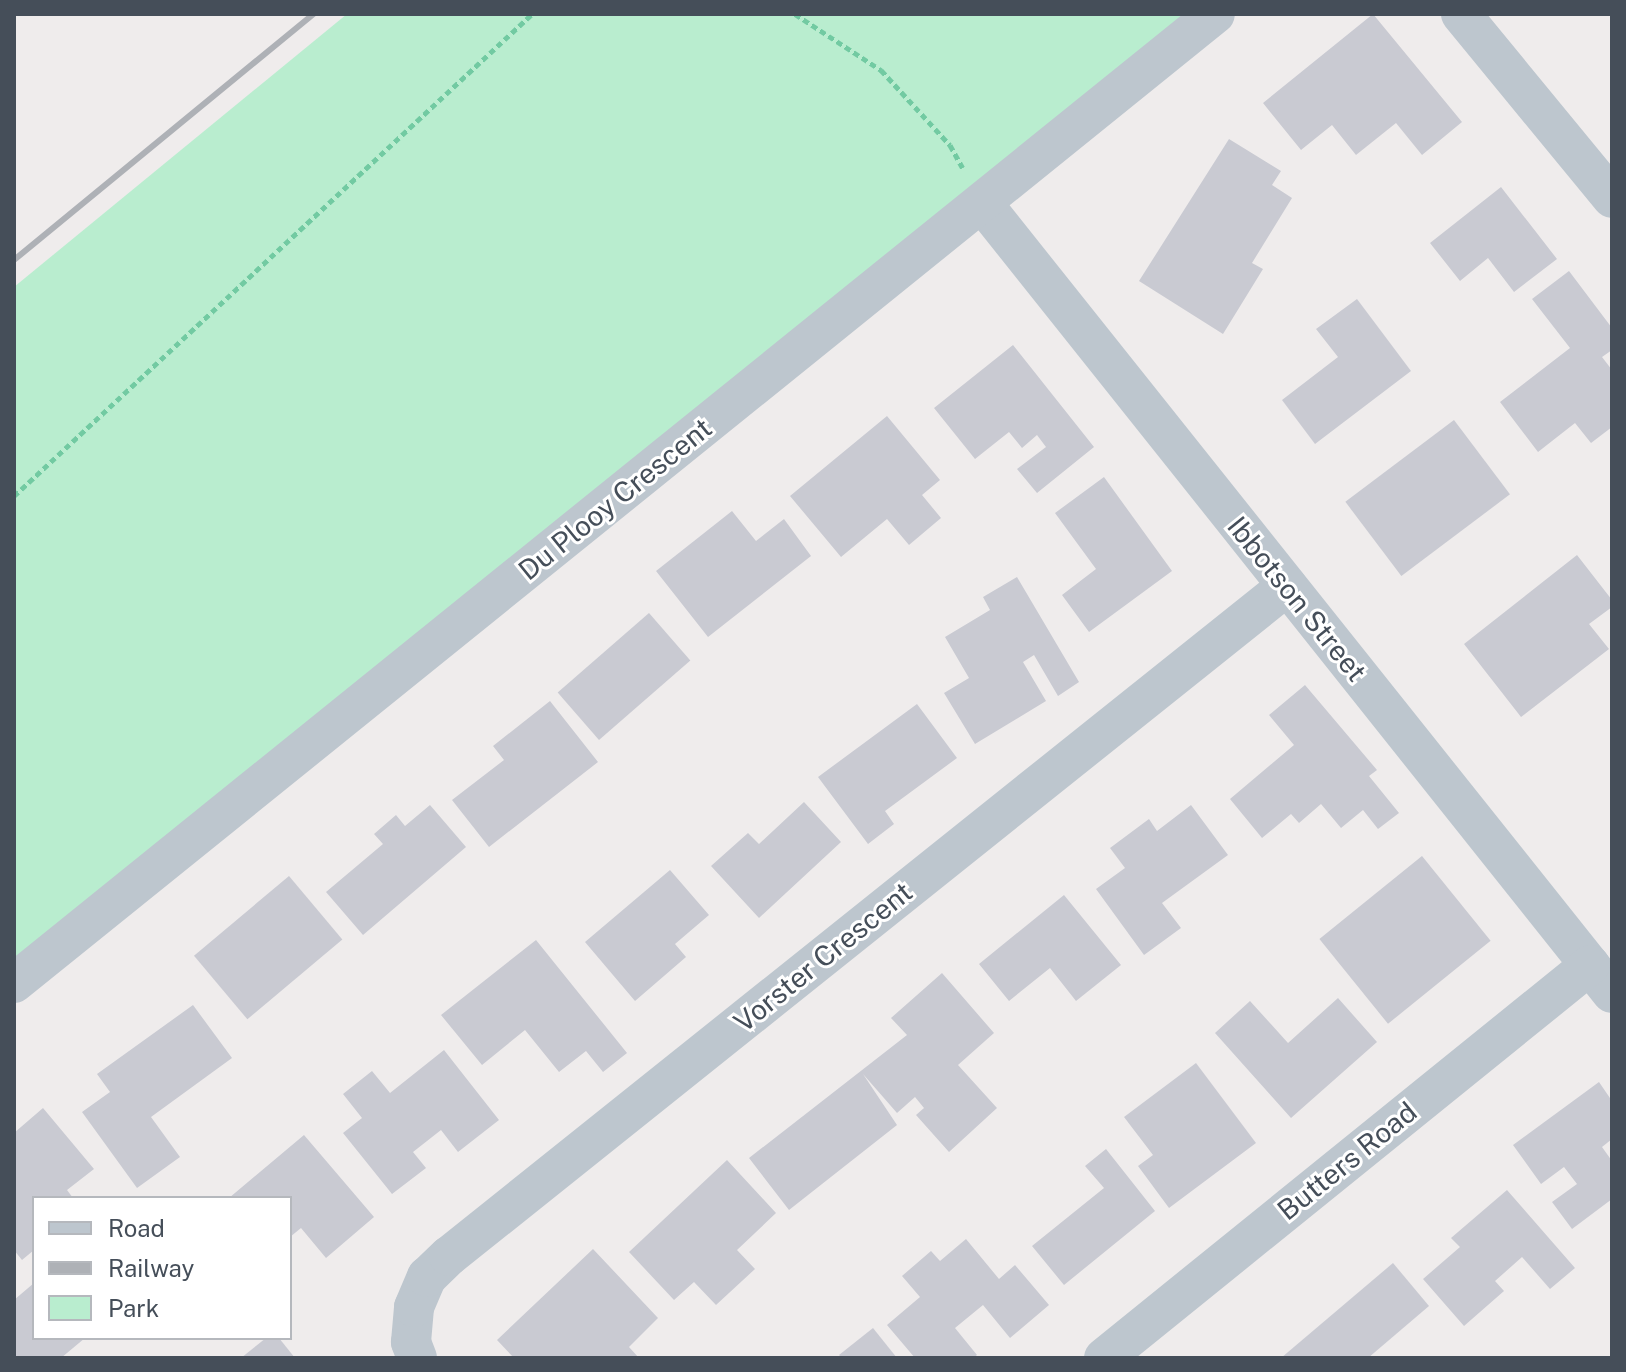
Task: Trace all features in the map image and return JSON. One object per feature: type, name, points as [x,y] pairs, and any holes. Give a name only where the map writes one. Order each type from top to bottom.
[{"type":"street","name":"Du Plooy Crescent","points":[[14,983],[1215,14]]},
{"type":"street","points":[[1461,14],[1612,198]]},
{"type":"street","name":"Ibbotson Street","points":[[983,204],[1601,979]]},
{"type":"street","name":"Vorster Crescent","points":[[417,1358],[411,1342],[414,1307],[427,1277],[449,1256],[1287,586]]},
{"type":"street","name":"Butters Road","points":[[1104,1358],[1601,979]]},
{"type":"path","points":[[14,496],[532,14]]},
{"type":"path","points":[[795,14],[881,70],[950,145],[983,204]]},
{"type":"green space","points":[[347,14],[1197,14],[14,959],[14,287]]},
{"type":"building","points":[[1373,14],[1462,122],[1422,155],[1396,123],[1356,155],[1332,125],[1301,150],[1263,103]]},
{"type":"building","points":[[1229,139],[1281,171],[1272,185],[1292,198],[1252,263],[1263,269],[1223,334],[1139,281]]},
{"type":"building","points":[[1501,187],[1557,259],[1514,292],[1488,258],[1460,281],[1430,243]]},
{"type":"building","points":[[1569,271],[1612,328],[1612,350],[1602,357],[1612,370],[1612,427],[1591,443],[1575,423],[1538,452],[1500,402],[1570,348],[1532,299]]},
{"type":"building","points":[[1357,299],[1411,371],[1315,444],[1282,400],[1338,357],[1316,329]]},
{"type":"building","points":[[1013,345],[1094,447],[1037,493],[1017,469],[1046,447],[1037,435],[1022,448],[1009,432],[975,459],[934,408]]},
{"type":"building","points":[[887,416],[940,480],[922,495],[941,518],[909,545],[887,519],[841,557],[790,496]]},
{"type":"building","points":[[1454,420],[1510,494],[1401,576],[1345,502]]},
{"type":"building","points":[[1104,477],[1172,571],[1089,632],[1062,595],[1096,569],[1055,513]]},
{"type":"building","points":[[732,511],[756,541],[784,519],[811,556],[708,637],[656,571]]},
{"type":"building","points":[[1577,555],[1612,600],[1612,607],[1589,624],[1609,649],[1521,717],[1464,644]]},
{"type":"building","points":[[1017,577],[1079,682],[1058,696],[1034,655],[1023,662],[1046,701],[975,744],[944,693],[969,678],[945,637],[990,610],[983,597]]},
{"type":"building","points":[[649,613],[690,661],[599,740],[558,692]]},
{"type":"building","points":[[1305,685],[1377,770],[1369,776],[1399,813],[1378,829],[1363,810],[1341,828],[1321,804],[1299,823],[1291,814],[1262,838],[1230,799],[1294,745],[1269,715]]},
{"type":"building","points":[[550,701],[598,762],[489,847],[452,800],[504,760],[493,746]]},
{"type":"building","points":[[917,704],[957,758],[885,811],[894,824],[868,844],[818,777]]},
{"type":"building","points":[[804,802],[841,842],[759,918],[711,866],[748,833],[759,844]]},
{"type":"building","points":[[430,805],[466,847],[363,935],[326,892],[383,844],[374,834],[396,815],[405,826]]},
{"type":"building","points":[[1191,805],[1228,855],[1162,903],[1181,928],[1144,955],[1096,889],[1125,868],[1110,848],[1149,819],[1157,831]]},
{"type":"building","points":[[1422,856],[1491,941],[1388,1024],[1319,939]]},
{"type":"building","points":[[670,870],[709,915],[675,944],[686,957],[635,1001],[585,942]]},
{"type":"building","points":[[289,876],[342,940],[247,1019],[194,956]]},
{"type":"building","points":[[1064,895],[1121,965],[1076,1001],[1050,968],[1009,1001],[979,964]]},
{"type":"building","points":[[536,940],[627,1053],[603,1072],[586,1051],[559,1072],[525,1030],[482,1065],[441,1015]]},
{"type":"building","points":[[942,973],[994,1033],[958,1065],[997,1108],[949,1152],[916,1115],[924,1108],[915,1097],[897,1113],[863,1074],[897,1125],[789,1210],[749,1158],[907,1035],[891,1018]]},
{"type":"building","points":[[1338,998],[1377,1042],[1291,1118],[1215,1033],[1250,1001],[1288,1043]]},
{"type":"building","points":[[193,1005],[232,1058],[151,1117],[180,1157],[137,1188],[82,1112],[110,1092],[97,1074]]},
{"type":"building","points":[[444,1050],[499,1120],[458,1152],[441,1130],[413,1152],[426,1168],[392,1194],[343,1133],[362,1118],[343,1094],[372,1071],[390,1093]]},
{"type":"building","points":[[1196,1063],[1256,1143],[1169,1208],[1138,1166],[1153,1155],[1124,1117]]},
{"type":"building","points":[[1599,1082],[1612,1101],[1612,1139],[1602,1147],[1612,1161],[1612,1199],[1572,1229],[1552,1202],[1577,1184],[1564,1167],[1541,1184],[1513,1145]]},
{"type":"building","points":[[43,1108],[94,1169],[67,1190],[72,1196],[32,1196],[32,1252],[22,1260],[14,1250],[14,1133]]},
{"type":"building","points":[[304,1135],[374,1217],[326,1258],[301,1228],[292,1235],[292,1196],[231,1196]]},
{"type":"building","points":[[1106,1149],[1155,1211],[1064,1285],[1032,1246],[1104,1188],[1085,1166]]},
{"type":"building","points":[[727,1160],[776,1213],[737,1250],[755,1269],[716,1305],[694,1282],[674,1300],[629,1252]]},
{"type":"building","points":[[1507,1190],[1575,1268],[1550,1289],[1522,1257],[1495,1281],[1504,1291],[1464,1326],[1423,1279],[1460,1247],[1451,1238]]},
{"type":"building","points":[[966,1239],[999,1279],[1015,1265],[1049,1305],[1010,1338],[983,1305],[955,1328],[977,1355],[973,1358],[915,1358],[887,1325],[920,1297],[902,1276],[931,1251],[940,1261]]},
{"type":"building","points":[[593,1249],[658,1318],[629,1347],[639,1358],[514,1358],[497,1340]]},
{"type":"building","points":[[1393,1263],[1429,1306],[1368,1358],[1281,1358]]},
{"type":"building","points":[[32,1285],[32,1340],[83,1340],[61,1358],[14,1358],[14,1300]]},
{"type":"building","points":[[873,1328],[897,1358],[842,1358],[839,1355]]},
{"type":"building","points":[[264,1340],[281,1340],[295,1358],[241,1358]]},
{"type":"railway","points":[[14,260],[314,14]]}]
